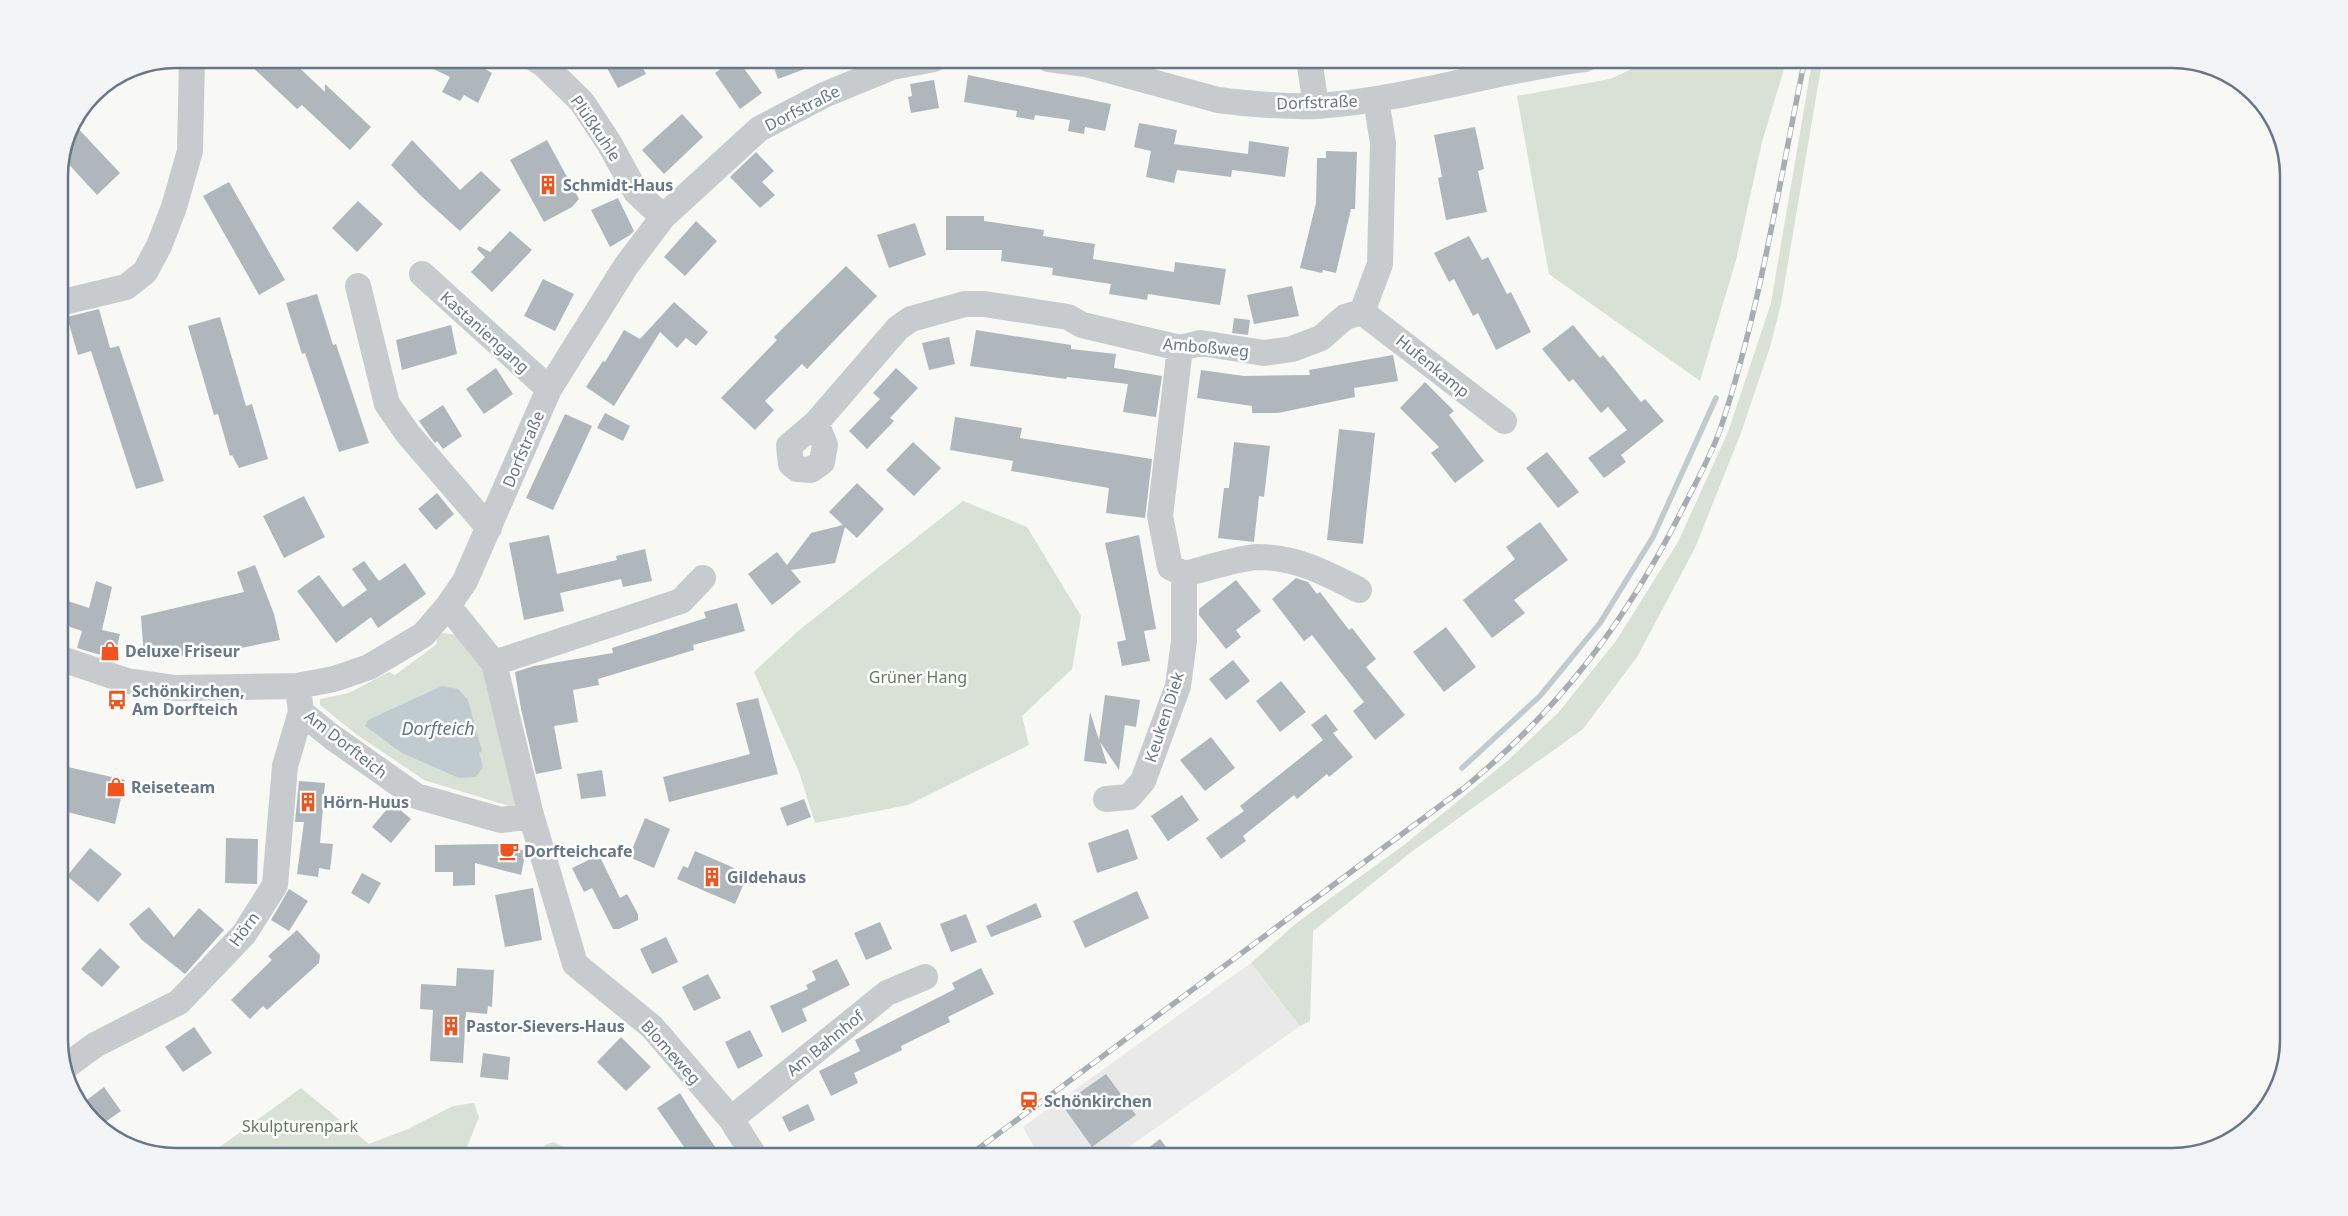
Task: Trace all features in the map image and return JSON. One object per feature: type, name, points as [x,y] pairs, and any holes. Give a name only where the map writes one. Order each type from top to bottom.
[{"type":"street","points":[[68,301],[126,287],[145,272],[174,207],[190,152],[192,68]]},
{"type":"street","name":"Plüßkuhle","points":[[550,68],[582,102],[609,143],[636,192],[664,218]]},
{"type":"street","name":"Dorfstraße","points":[[68,661],[127,681],[176,688],[297,686],[334,679],[369,667],[423,635],[448,606],[465,581],[549,389],[626,266],[664,218],[759,129],[824,95],[892,68]]},
{"type":"street","name":"Dorfstraße","points":[[1101,68],[1218,100],[1240,103],[1316,106],[1376,99],[1538,68]]},
{"type":"street","points":[[1310,68],[1316,106]]},
{"type":"street","points":[[1362,312],[1380,259],[1383,143],[1376,99]]},
{"type":"street","name":"Kastaniengang","points":[[422,274],[549,389]]},
{"type":"street","points":[[358,286],[387,404],[408,434],[489,528]]},
{"type":"street","name":"Amboßweg","points":[[816,423],[898,328],[911,319],[965,304],[984,304],[1068,317],[1082,325],[1180,348],[1201,343],[1264,353],[1292,349],[1321,338],[1345,317],[1362,312]]},
{"type":"street","name":"Hufenkamp","points":[[1362,312],[1504,420]]},
{"type":"street","points":[[1180,348],[1160,516],[1170,567],[1184,574],[1257,557],[1285,559],[1305,564],[1359,590]]},
{"type":"street","name":"Keuken Diek","points":[[1106,799],[1129,797],[1143,781],[1178,686],[1184,641],[1184,574]]},
{"type":"street","points":[[494,663],[681,600],[703,578]]},
{"type":"street","points":[[448,606],[494,663],[528,816]]},
{"type":"street","name":"Am Dorfteich","points":[[297,686],[301,712],[332,737],[416,796],[501,820],[528,816]]},
{"type":"street","name":"Hörn","points":[[70,1063],[95,1045],[179,1002],[244,934],[275,885],[285,766],[301,712]]},
{"type":"street","name":"Blomeweg","points":[[528,816],[575,964],[652,1027],[730,1119],[749,1148]]},
{"type":"street","name":"Am Bahnhof","points":[[730,1119],[887,993],[925,977]]},
{"type":"shaded area","points":[[1251,963],[1300,1026],[1128,1148],[1034,1148],[1023,1127]]},
{"type":"green space","points":[[1634,68],[1784,68],[1762,142],[1736,260],[1700,381],[1549,274],[1517,96],[1610,79]]},
{"type":"green space","points":[[1811,68],[1821,68],[1781,304],[1770,347],[1741,433],[1695,548],[1637,657],[1583,729],[1410,853],[1313,931],[1310,1021],[1300,1026],[1251,963],[1299,921],[1404,845],[1506,762],[1558,713],[1616,641],[1678,542],[1728,432],[1771,303]]},
{"type":"green space","name":"Grüner Hang","points":[[963,501],[1027,527],[1081,616],[1072,669],[1022,716],[1029,745],[908,805],[815,823],[799,772],[754,672],[798,631]]},
{"type":"green space","points":[[443,633],[458,635],[482,663],[519,809],[424,780],[356,734],[320,705],[320,699],[349,693],[389,672],[395,675],[437,644],[436,638]]},
{"type":"green space","name":"Skulpturenpark","points":[[301,1088],[369,1144],[408,1129],[453,1106],[474,1103],[479,1117],[467,1148],[218,1148]]},
{"type":"green space","points":[[553,1142],[565,1148],[544,1148],[545,1145]]},
{"type":"water","name":"Dorfteich","points":[[442,686],[458,689],[468,700],[482,751],[479,753],[483,767],[476,777],[459,778],[402,753],[365,726],[368,720]]},
{"type":"building","points":[[254,68],[300,68],[325,92],[325,84],[371,127],[350,150],[302,105],[297,109]]},
{"type":"building","points":[[432,68],[483,68],[492,73],[478,103],[464,95],[460,101],[442,92],[450,77]]},
{"type":"building","points":[[607,68],[643,68],[646,74],[618,88]]},
{"type":"building","points":[[722,68],[744,68],[762,93],[740,109],[715,73]]},
{"type":"building","points":[[774,68],[808,68],[778,79]]},
{"type":"building","points":[[968,75],[1111,104],[1105,131],[1085,127],[1084,134],[1068,131],[1070,120],[1035,115],[1034,120],[1016,117],[1017,111],[964,102]]},
{"type":"building","points":[[934,80],[939,108],[911,113],[908,97],[912,96],[910,84]]},
{"type":"building","points":[[682,114],[703,137],[664,174],[642,150]]},
{"type":"building","points":[[1139,123],[1177,130],[1174,144],[1248,154],[1249,141],[1289,147],[1285,177],[1232,170],[1231,177],[1177,170],[1174,183],[1146,177],[1151,151],[1134,147]]},
{"type":"building","points":[[1475,127],[1484,169],[1478,171],[1487,212],[1446,220],[1438,178],[1442,177],[1434,135]]},
{"type":"building","points":[[79,129],[120,173],[97,195],[68,164],[71,148]]},
{"type":"building","points":[[412,140],[460,190],[481,171],[501,190],[460,231],[420,195],[391,165]]},
{"type":"building","name":"Schmidt-Haus","points":[[547,140],[579,199],[572,207],[544,222],[510,160]]},
{"type":"building","points":[[1326,151],[1357,152],[1355,209],[1351,209],[1336,273],[1323,270],[1322,273],[1300,268],[1316,203],[1317,158],[1326,158]]},
{"type":"building","points":[[756,152],[774,171],[762,182],[775,195],[760,208],[730,177]]},
{"type":"building","points":[[229,182],[285,280],[259,295],[203,196]]},
{"type":"building","points":[[618,198],[634,231],[610,247],[591,210]]},
{"type":"building","points":[[358,201],[383,224],[357,252],[332,228]]},
{"type":"building","points":[[946,216],[984,216],[984,221],[1044,230],[1043,236],[1095,244],[1093,259],[1174,272],[1175,262],[1226,269],[1220,305],[1148,294],[1147,300],[1109,294],[1111,284],[1052,275],[1053,268],[1001,261],[1002,250],[946,250]]},
{"type":"building","points":[[696,221],[717,241],[685,276],[664,257]]},
{"type":"building","points":[[915,223],[926,255],[889,268],[877,235]]},
{"type":"building","points":[[510,231],[532,250],[492,292],[471,272],[485,257],[477,249],[479,246],[490,252]]},
{"type":"building","points":[[1469,236],[1482,260],[1488,257],[1507,294],[1511,292],[1531,332],[1496,350],[1478,313],[1473,316],[1454,279],[1449,282],[1434,253]]},
{"type":"building","points":[[846,266],[877,296],[807,369],[802,364],[765,401],[774,410],[755,430],[721,398],[777,340],[774,337]]},
{"type":"building","points":[[543,279],[574,294],[555,331],[524,316]]},
{"type":"building","points":[[1292,286],[1299,316],[1254,324],[1247,295]]},
{"type":"building","points":[[317,294],[333,345],[336,344],[369,443],[339,452],[305,353],[302,354],[286,303]]},
{"type":"building","points":[[674,302],[708,332],[696,346],[686,338],[677,348],[660,332],[614,406],[586,387],[603,361],[605,362],[624,330],[640,339]]},
{"type":"building","points":[[99,309],[110,348],[119,346],[164,481],[136,489],[91,351],[78,355],[68,317]]},
{"type":"building","points":[[220,317],[246,406],[252,404],[268,459],[239,468],[232,455],[230,456],[218,414],[214,415],[188,326]]},
{"type":"building","points":[[1234,318],[1250,320],[1248,335],[1232,333]]},
{"type":"building","points":[[451,325],[457,354],[402,370],[396,340]]},
{"type":"building","points":[[1573,325],[1600,358],[1603,355],[1641,402],[1645,399],[1664,421],[1621,455],[1626,462],[1604,478],[1588,458],[1627,430],[1608,407],[1601,413],[1573,379],[1569,382],[1542,349]]},
{"type":"building","points":[[976,330],[1071,345],[1071,349],[1116,354],[1114,368],[1162,376],[1156,417],[1123,412],[1128,384],[1067,377],[1066,379],[970,366]]},
{"type":"building","points":[[949,337],[955,364],[929,370],[922,343]]},
{"type":"building","points":[[1393,355],[1398,381],[1354,388],[1355,397],[1278,413],[1252,413],[1252,406],[1197,398],[1201,370],[1244,376],[1310,375],[1309,370]]},
{"type":"building","points":[[496,368],[513,394],[484,414],[466,389]]},
{"type":"building","points":[[896,368],[918,388],[890,418],[894,421],[867,449],[849,431],[880,399],[873,393]]},
{"type":"building","points":[[1425,382],[1454,411],[1449,415],[1484,461],[1455,483],[1431,453],[1439,447],[1400,408]]},
{"type":"building","points":[[443,405],[462,436],[443,449],[437,441],[435,443],[419,421]]},
{"type":"building","points":[[605,413],[630,426],[623,441],[597,428]]},
{"type":"building","points":[[565,414],[592,426],[553,510],[526,498]]},
{"type":"building","points":[[955,417],[1022,428],[1020,438],[1152,459],[1145,518],[1106,513],[1109,488],[1011,471],[1013,461],[950,450]]},
{"type":"building","points":[[1339,429],[1375,433],[1363,544],[1327,540]]},
{"type":"building","points":[[913,442],[941,468],[914,496],[886,470]]},
{"type":"building","points":[[1234,442],[1270,446],[1264,497],[1259,496],[1254,542],[1218,538],[1224,488],[1229,488]]},
{"type":"building","points":[[1547,452],[1579,492],[1558,508],[1526,468]]},
{"type":"building","points":[[857,483],[884,509],[857,538],[845,527],[835,563],[791,570],[801,582],[772,605],[748,574],[777,552],[787,565],[811,533],[843,525],[829,512]]},
{"type":"building","points":[[437,493],[454,514],[436,530],[418,509]]},
{"type":"building","points":[[304,496],[325,537],[284,558],[263,516]]},
{"type":"building","points":[[1540,522],[1568,560],[1514,600],[1525,613],[1492,638],[1463,600],[1515,559],[1506,547]]},
{"type":"building","points":[[549,535],[557,574],[617,560],[616,556],[645,549],[652,581],[623,587],[621,579],[560,593],[564,611],[524,620],[509,543]]},
{"type":"building","points":[[1139,535],[1156,629],[1144,631],[1150,661],[1122,666],[1117,642],[1126,640],[1105,543]]},
{"type":"building","points":[[364,561],[379,581],[405,563],[426,594],[378,628],[371,617],[336,643],[297,591],[319,575],[343,607],[367,590],[352,569]]},
{"type":"building","points":[[255,565],[274,614],[280,640],[216,653],[144,658],[141,616],[244,592],[237,572]]},
{"type":"building","points":[[1296,578],[1308,582],[1317,594],[1320,592],[1349,630],[1352,628],[1376,659],[1366,667],[1405,715],[1375,740],[1353,711],[1364,702],[1312,635],[1304,641],[1272,599]]},
{"type":"building","points":[[1236,580],[1261,611],[1236,630],[1241,637],[1226,649],[1199,615],[1199,609]]},
{"type":"building","points":[[96,581],[112,587],[102,630],[120,634],[114,659],[77,648],[82,631],[68,626],[68,601],[89,608]]},
{"type":"building","points":[[737,603],[745,631],[693,645],[694,650],[598,679],[599,685],[573,690],[578,722],[554,726],[562,769],[536,774],[521,709],[515,672],[534,666],[613,653],[612,648],[706,618],[704,612]]},
{"type":"building","points":[[1446,627],[1476,667],[1444,692],[1413,652]]},
{"type":"building","points":[[1233,660],[1250,681],[1226,700],[1209,679]]},
{"type":"building","points":[[1281,681],[1306,712],[1280,732],[1256,701]]},
{"type":"building","points":[[1105,695],[1140,700],[1136,727],[1125,725],[1119,770],[1100,742],[1107,764],[1084,761],[1090,712],[1099,740]]},
{"type":"building","points":[[758,698],[778,774],[669,802],[663,777],[750,754],[736,703]]},
{"type":"building","points":[[1326,714],[1338,730],[1333,733],[1353,757],[1329,777],[1327,774],[1297,799],[1294,795],[1243,836],[1246,841],[1221,859],[1206,838],[1244,811],[1240,806],[1323,740],[1311,725]]},
{"type":"building","points":[[1211,737],[1235,768],[1205,791],[1180,760]]},
{"type":"building","points":[[68,767],[125,780],[115,824],[68,812]]},
{"type":"building","points":[[602,770],[606,796],[581,799],[577,774]]},
{"type":"building","points":[[299,781],[325,783],[320,843],[333,844],[330,870],[319,868],[318,877],[297,874],[304,822],[295,822]]},
{"type":"building","points":[[1182,795],[1199,820],[1168,841],[1151,816]]},
{"type":"building","points":[[804,799],[811,817],[787,826],[780,808]]},
{"type":"building","points":[[392,803],[411,819],[391,843],[372,827]]},
{"type":"building","points":[[645,818],[670,829],[654,868],[629,857]]},
{"type":"building","points":[[1128,829],[1138,859],[1097,873],[1088,843]]},
{"type":"building","points":[[226,838],[258,839],[257,884],[225,883]]},
{"type":"building","points":[[500,844],[526,851],[521,875],[475,863],[475,885],[453,886],[453,872],[435,872],[435,845]]},
{"type":"building","points":[[90,848],[122,874],[98,902],[68,877]]},
{"type":"building","name":"Gildehaus","points":[[695,851],[748,874],[735,904],[677,879],[683,866],[688,868]]},
{"type":"building","points":[[599,855],[620,898],[627,894],[638,914],[638,920],[619,929],[613,929],[592,888],[584,892],[572,868]]},
{"type":"building","points":[[362,873],[381,883],[369,904],[351,893]]},
{"type":"building","points":[[533,888],[542,940],[505,947],[495,895]]},
{"type":"building","points":[[289,889],[308,901],[289,931],[271,920]]},
{"type":"building","points":[[1137,891],[1149,918],[1085,948],[1073,921]]},
{"type":"building","points":[[1036,903],[1042,917],[991,937],[986,926]]},
{"type":"building","points":[[149,907],[174,937],[199,908],[224,930],[185,974],[142,940],[129,924]]},
{"type":"building","points":[[966,914],[977,942],[951,952],[940,924]]},
{"type":"building","points":[[880,922],[892,949],[866,960],[854,933]]},
{"type":"building","points":[[297,930],[320,955],[319,963],[267,1010],[263,1006],[250,1019],[231,1000],[272,960],[268,956]]},
{"type":"building","points":[[666,937],[678,962],[652,974],[640,949]]},
{"type":"building","points":[[100,948],[120,967],[102,987],[81,969]]},
{"type":"building","points":[[837,959],[850,985],[802,1009],[807,1021],[782,1033],[770,1006],[808,989],[806,985],[816,980],[812,971]]},
{"type":"building","name":"Pastor-Sievers-Haus","points":[[457,968],[494,970],[492,1007],[488,1006],[487,1014],[466,1012],[463,1063],[430,1061],[433,1010],[420,1009],[421,984],[456,986]]},
{"type":"building","points":[[981,968],[994,994],[948,1017],[950,1022],[901,1046],[902,1050],[854,1073],[858,1083],[831,1096],[819,1071],[860,1051],[855,1040],[955,989],[952,983]]},
{"type":"building","points":[[708,974],[721,998],[694,1011],[682,987]]},
{"type":"building","points":[[194,1027],[212,1053],[183,1072],[165,1047]]},
{"type":"building","points":[[750,1030],[763,1056],[738,1069],[725,1042]]},
{"type":"building","points":[[621,1037],[651,1067],[626,1091],[597,1062]]},
{"type":"building","points":[[483,1053],[510,1057],[508,1080],[480,1077]]},
{"type":"building","points":[[1106,1074],[1136,1115],[1092,1147],[1062,1105]]},
{"type":"building","points":[[104,1087],[121,1111],[105,1122],[86,1100]]},
{"type":"building","points":[[680,1093],[716,1148],[685,1148],[657,1108]]},
{"type":"building","points":[[808,1104],[815,1120],[789,1132],[782,1117]]},
{"type":"building","points":[[1160,1139],[1167,1148],[1148,1148]]},
{"type":"waterway","points":[[1462,768],[1540,696],[1600,623],[1653,537],[1716,398]]},
{"type":"railway","points":[[979,1148],[1464,788],[1532,726],[1590,659],[1616,624],[1640,586],[1704,467],[1721,427],[1735,382],[1758,290],[1803,68]]},
{"type":"place","name":"Schmidt-Haus","points":[[548,185]]},
{"type":"place","name":"Deluxe Friseur","points":[[110,651]]},
{"type":"place","name":"Schönkirchen, Am Dorfteich","points":[[117,700]]},
{"type":"place","name":"Reiseteam","points":[[116,787]]},
{"type":"place","name":"Hörn-Huus","points":[[308,802]]},
{"type":"place","name":"Dorfteichcafe","points":[[509,851]]},
{"type":"place","name":"Gildehaus","points":[[712,877]]},
{"type":"place","name":"Pastor-Sievers-Haus","points":[[451,1026]]},
{"type":"place","name":"Schönkirchen","points":[[1029,1101]]}]
